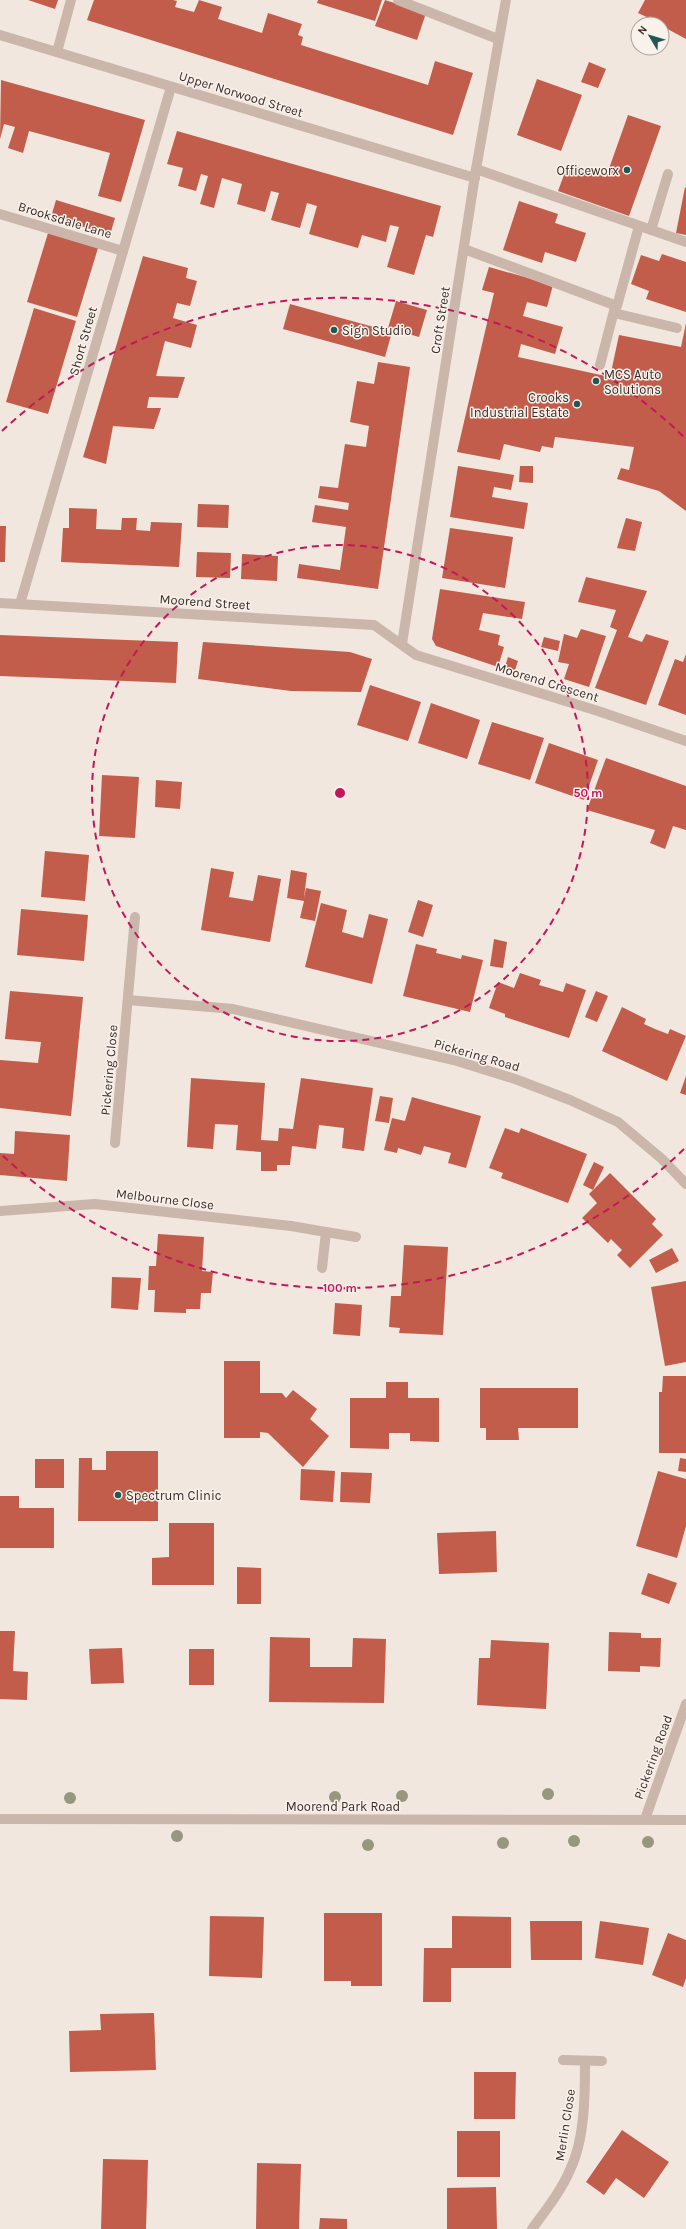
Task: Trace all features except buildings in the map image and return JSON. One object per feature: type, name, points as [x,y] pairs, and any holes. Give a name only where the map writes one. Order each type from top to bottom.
[{"type":"street","points":[[57,52],[71,0]]},
{"type":"street","points":[[398,0],[498,39]]},
{"type":"street","name":"Croft Street","points":[[402,644],[475,174],[506,0]]},
{"type":"street","name":"Upper Norwood Street","points":[[0,35],[171,87],[475,174],[686,242]]},
{"type":"street","name":"Short Street","points":[[20,604],[171,87]]},
{"type":"street","points":[[651,230],[668,174]]},
{"type":"street","name":"Brooksdale Lane","points":[[0,214],[123,251]]},
{"type":"street","points":[[600,365],[615,309],[618,306],[639,226]]},
{"type":"street","points":[[464,249],[615,309],[677,328]]},
{"type":"street","name":"Moorend Street","points":[[0,603],[374,625],[402,644]]},
{"type":"street","name":"Moorend Crescent","points":[[402,644],[416,655],[598,711],[686,741]]},
{"type":"street","name":"Pickering Close","points":[[115,1143],[135,916]]},
{"type":"street","name":"Pickering Road","points":[[128,1000],[233,1010],[457,1061],[570,1100],[618,1122],[656,1154],[686,1184]]},
{"type":"street","name":"Melbourne Close","points":[[0,1210],[95,1204],[291,1226],[356,1237]]},
{"type":"street","points":[[322,1268],[326,1232]]},
{"type":"street","name":"Pickering Road","points":[[645,1820],[686,1704]]},
{"type":"street","name":"Moorend Park Road","points":[[0,1819],[686,1820]]},
{"type":"street","points":[[563,2060],[585,2062],[602,2061]]},
{"type":"street","name":"Merlin Close","points":[[532,2229],[562,2185],[575,2158],[585,2102],[585,2062]]},
{"type":"place","name":"Officeworx","points":[[627,170]]},
{"type":"place","name":"Sign Studio","points":[[334,330]]},
{"type":"place","name":"MCS Auto Solutions","points":[[596,381]]},
{"type":"place","name":"Crooks Industrial Estate","points":[[577,404]]},
{"type":"place","name":"Spectrum Clinic","points":[[118,1495]]}]
